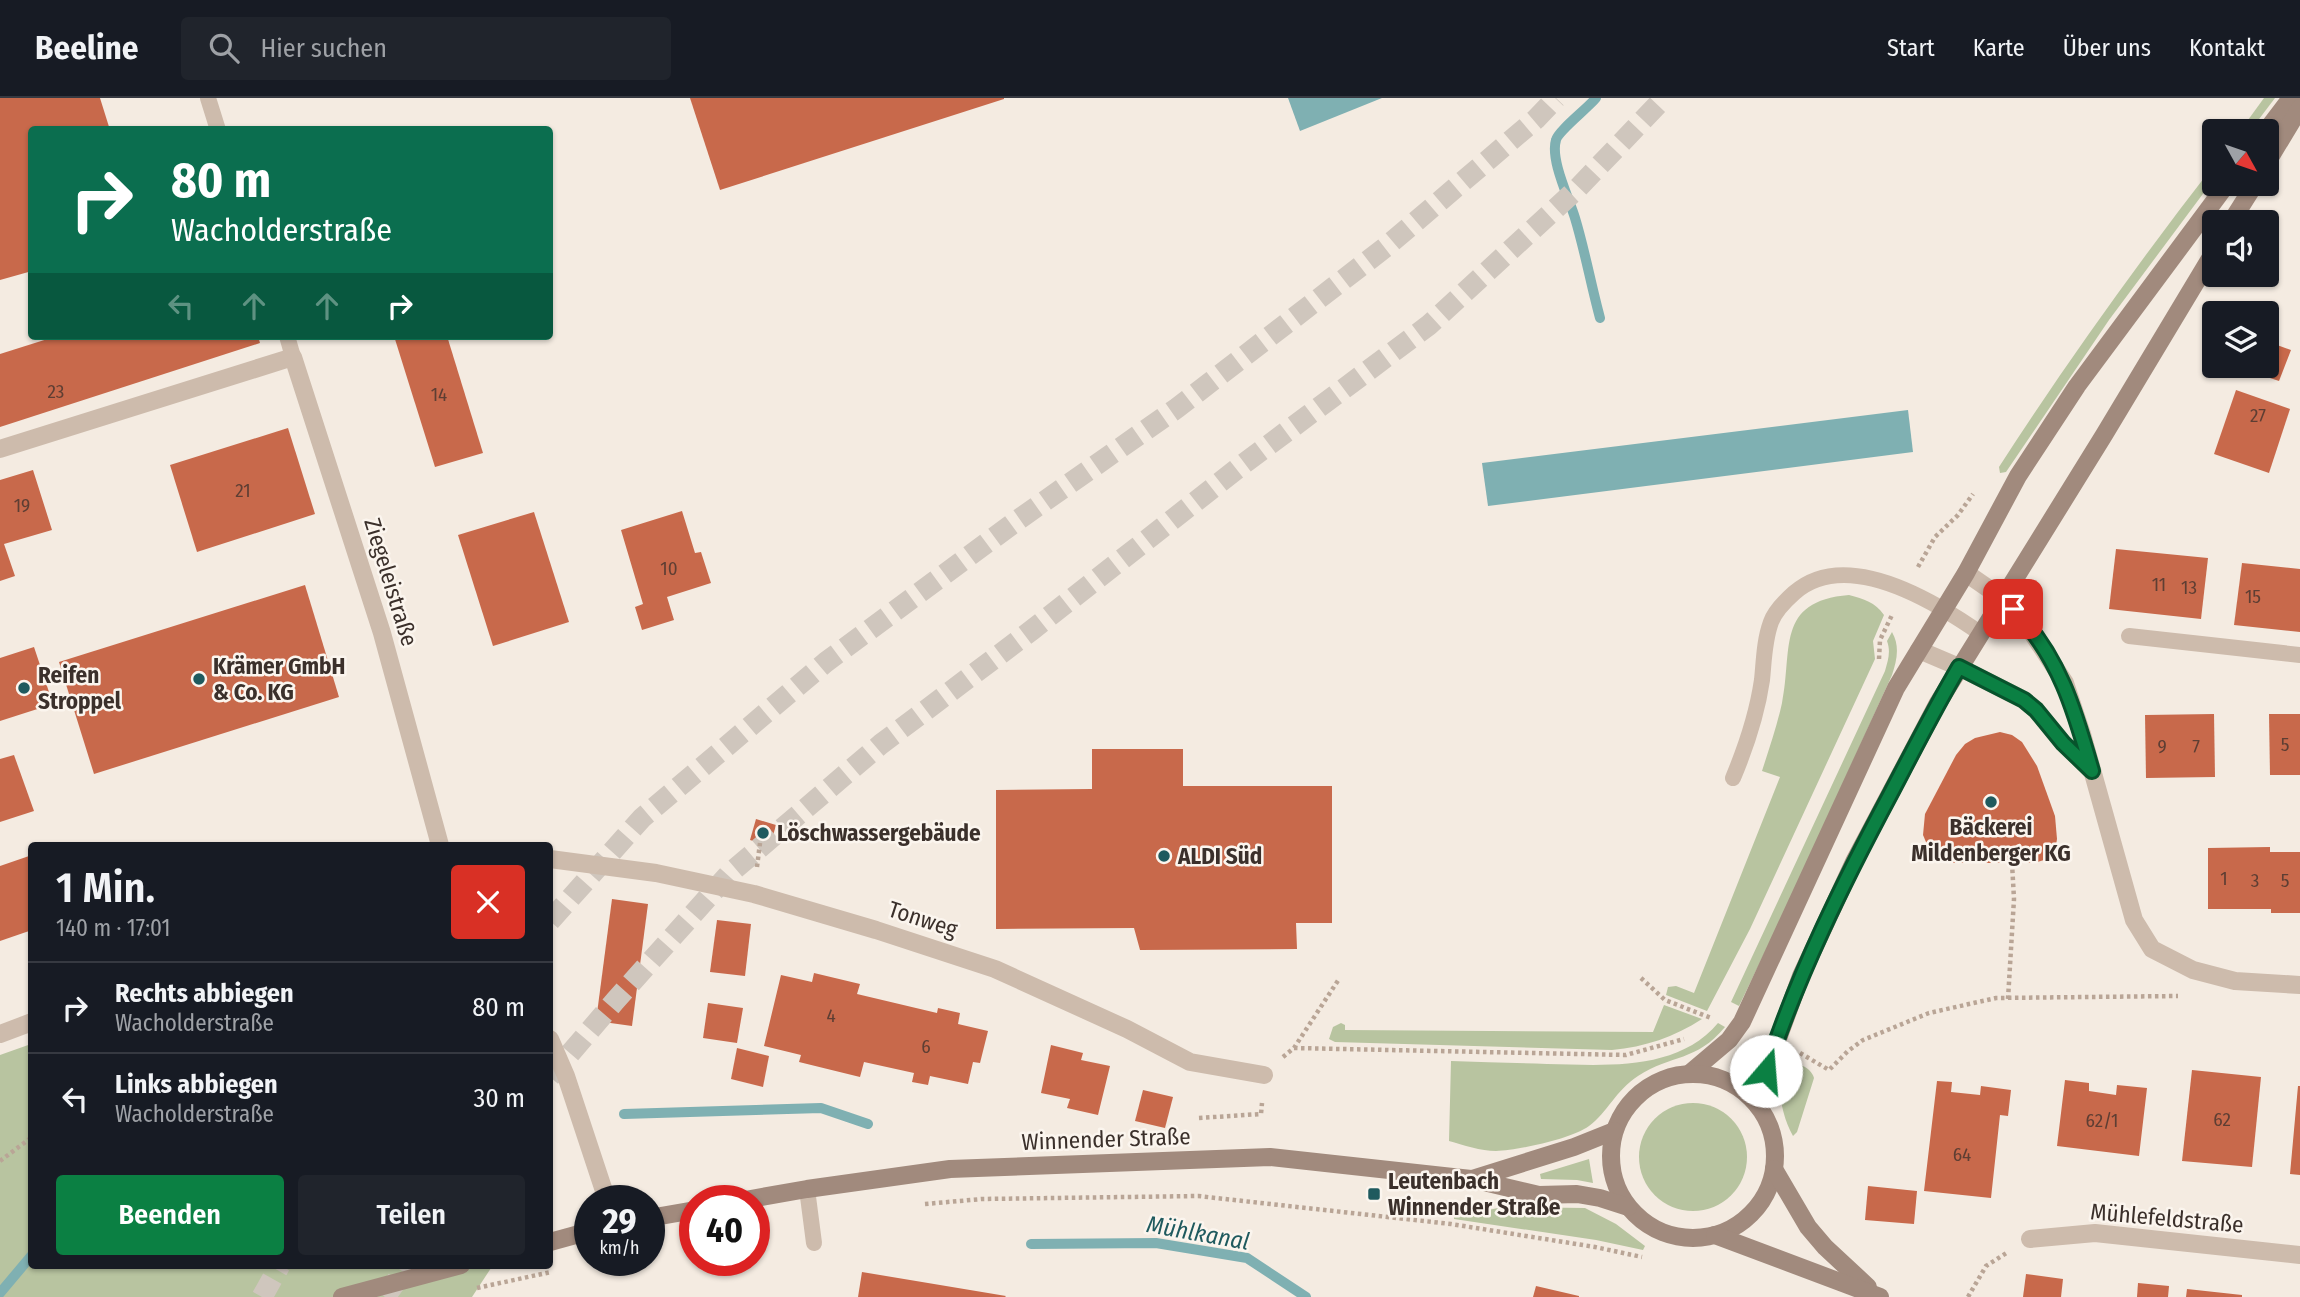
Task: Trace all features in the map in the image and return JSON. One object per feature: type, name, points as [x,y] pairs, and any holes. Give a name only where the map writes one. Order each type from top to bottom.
[{"type":"street","points":[[2275,119],[2291,98]]},
{"type":"street","points":[[2279,143],[2300,108]]},
{"type":"street","points":[[1690,1073],[1726,1080],[1746,1093],[1758,1107],[1773,1138],[1774,1169],[1762,1199],[1747,1217],[1715,1235],[1685,1238],[1660,1231],[1640,1219],[1628,1207],[1615,1181],[1611,1158],[1614,1131],[1623,1112],[1638,1095],[1657,1082],[1690,1073],[1729,1040],[1742,1022],[1891,699],[1966,573],[2018,476],[2077,386],[2218,196]]},
{"type":"street","points":[[1758,1107],[1776,1040],[1807,964],[1854,862],[1938,703],[2202,272]]},
{"type":"street","points":[[0,449],[293,357]]},
{"type":"street","name":"Ziegeleistraße","points":[[293,357],[382,633],[439,842]]},
{"type":"street","points":[[1966,573],[2023,619],[2065,683],[2134,920],[2152,950],[2193,970],[2235,981],[2300,985]]},
{"type":"street","points":[[1919,650],[2024,700],[2092,771]]},
{"type":"street","name":"Tonweg","points":[[553,859],[656,873],[754,894],[876,930],[995,970],[1127,1029],[1189,1062],[1264,1075]]},
{"type":"street","points":[[0,1034],[28,1024]]},
{"type":"street","points":[[553,1046],[566,1076],[602,1185]]},
{"type":"street","points":[[1471,1179],[1574,1147],[1614,1131]]},
{"type":"street","name":"Winnender Straße","points":[[770,1196],[950,1169],[1270,1157],[1471,1179],[1539,1195],[1577,1194],[1600,1198],[1628,1207]]},
{"type":"street","points":[[1774,1169],[1808,1227],[1825,1247],[1878,1296]]},
{"type":"street","name":"Mühlefeldstraße","points":[[2030,1240],[2095,1233],[2300,1255]]},
{"type":"street","points":[[553,1241],[574,1235]]},
{"type":"street","points":[[1715,1235],[1878,1296]]},
{"type":"street","points":[[342,1297],[446,1269]]},
{"type":"lane","points":[[208,98],[217,126]]},
{"type":"lane","name":"Ziegeleistraße","points":[[288,340],[293,357]]},
{"type":"lane","points":[[1733,778],[1755,715],[1771,620],[1799,589],[1818,580],[1842,575],[1864,577],[1905,590],[1980,633]]},
{"type":"lane","points":[[2129,636],[2300,655]]},
{"type":"lane","points":[[807,1189],[814,1243]]},
{"type":"path","points":[[1879,663],[1880,640],[1905,590]]},
{"type":"path","points":[[2008,999],[2014,899],[2012,863]]},
{"type":"path","points":[[1641,978],[1665,1000],[1711,1018]]},
{"type":"path","points":[[1339,979],[1294,1048],[1626,1055],[1671,1044],[1690,1036]]},
{"type":"path","points":[[1794,1050],[1829,1070],[1847,1051],[1864,1040],[1929,1013],[1996,998],[2179,995]]},
{"type":"path","points":[[1705,1025],[1718,1010]]},
{"type":"path","points":[[0,1161],[28,1140]]},
{"type":"path","points":[[916,1205],[982,1199],[1198,1196],[1451,1224],[1642,1256]]},
{"type":"path","points":[[1968,1297],[1986,1266],[2030,1240]]},
{"type":"path","points":[[475,1288],[552,1271]]},
{"type":"green space","points":[[2264,98],[2275,98],[2259,119],[2249,119]]},
{"type":"green space","points":[[2202,181],[2202,195],[2109,320],[2006,472],[2000,473],[1999,467],[2024,428],[2130,276]]},
{"type":"green space","points":[[1849,595],[1869,602],[1884,615],[1873,641],[1875,659],[1750,929],[1707,1011],[1666,995],[1668,987],[1676,986],[1694,993],[1780,777],[1762,771],[1782,703],[1792,631],[1798,618],[1809,607],[1825,599]]},
{"type":"green space","points":[[1892,632],[1897,653],[1892,675],[1739,1006],[1731,1002],[1885,671],[1889,652],[1887,641]]},
{"type":"green space","points":[[1664,1005],[1702,1019],[1659,1040],[1612,1050],[1335,1042],[1329,1039],[1333,1027],[1341,1023],[1345,1025],[1345,1030],[1653,1032]]},
{"type":"green space","points":[[1718,1023],[1725,1027],[1704,1046],[1638,1076],[1595,1121],[1581,1131],[1544,1143],[1496,1151],[1449,1141],[1451,1061],[1592,1065],[1638,1062],[1661,1058],[1682,1050],[1701,1039]]},
{"type":"green space","points":[[28,1045],[28,1269],[490,1269],[472,1297],[0,1297],[0,1055]]},
{"type":"green space","points":[[1785,1058],[1806,1068],[1814,1078],[1797,1132],[1793,1136],[1785,1118],[1781,1098],[1780,1078]]},
{"type":"green space","points":[[1693,1103],[1714,1107],[1731,1119],[1743,1136],[1747,1157],[1743,1178],[1731,1195],[1714,1207],[1693,1211],[1672,1207],[1655,1195],[1643,1178],[1639,1157],[1643,1136],[1655,1119],[1672,1107]]},
{"type":"green space","points":[[1589,1159],[1593,1183],[1541,1179],[1540,1174]]},
{"type":"green space","points":[[1503,1207],[1585,1208],[1616,1224],[1645,1246],[1643,1250],[1596,1240],[1454,1219]]},
{"type":"water","points":[[1288,98],[1382,98],[1300,131]]},
{"type":"water","points":[[1908,410],[1913,452],[1488,506],[1482,463]]},
{"type":"building","points":[[0,98],[100,98],[109,126],[28,126],[28,272],[0,280]]},
{"type":"building","points":[[690,98],[1004,98],[1004,99],[720,190]]},
{"type":"building","points":[[44,340],[259,340],[260,343],[0,427],[0,354]]},
{"type":"building","points":[[395,340],[448,340],[483,453],[435,467]]},
{"type":"building","points":[[2279,346],[2291,350],[2279,381],[2270,378],[2279,378]]},
{"type":"building","points":[[2236,390],[2290,409],[2269,473],[2214,454]]},
{"type":"building","points":[[288,428],[315,514],[197,552],[170,465]]},
{"type":"building","points":[[33,470],[52,530],[4,544],[15,576],[0,581],[0,480]]},
{"type":"building","points":[[682,511],[695,553],[701,552],[711,583],[667,597],[674,620],[642,630],[635,607],[643,604],[621,530]]},
{"type":"building","points":[[534,512],[569,622],[493,646],[458,535]]},
{"type":"building","points":[[2116,549],[2208,558],[2201,619],[2109,609]]},
{"type":"building","points":[[2242,563],[2300,569],[2300,632],[2234,625]]},
{"type":"building","name":"Krämer GmbH & Co. KG","points":[[305,585],[339,697],[94,774],[59,662]]},
{"type":"building","name":"Reifen Stroppel","points":[[34,647],[53,704],[0,721],[0,658]]},
{"type":"building","points":[[2214,714],[2215,777],[2146,778],[2145,715]]},
{"type":"building","points":[[2269,714],[2300,714],[2300,775],[2270,775]]},
{"type":"building","name":"Bäckerei Mildenberger KG","points":[[2000,732],[2012,735],[2022,742],[2037,766],[2055,816],[2055,851],[2044,860],[2034,863],[1953,863],[1940,859],[1929,849],[1923,835],[1925,814],[1956,755],[1965,744],[1975,738]]},
{"type":"building","name":"ALDI Süd","points":[[1092,749],[1183,749],[1183,786],[1332,786],[1332,923],[1296,923],[1297,949],[1140,950],[1134,928],[996,929],[996,790],[1092,789]]},
{"type":"building","points":[[14,755],[34,811],[0,822],[0,759]]},
{"type":"building","name":"Löschwassergebäude","points":[[756,819],[776,825],[770,846],[750,840]]},
{"type":"building","points":[[2270,847],[2270,852],[2300,852],[2300,913],[2271,913],[2271,909],[2208,909],[2208,848]]},
{"type":"building","points":[[28,856],[28,931],[0,941],[0,866]]},
{"type":"building","points":[[612,899],[648,904],[632,1026],[596,1021]]},
{"type":"building","points":[[717,920],[751,924],[745,976],[710,972]]},
{"type":"building","points":[[814,973],[860,984],[857,994],[937,1013],[938,1008],[960,1013],[958,1024],[988,1031],[980,1063],[973,1062],[968,1084],[930,1076],[928,1085],[912,1082],[914,1073],[864,1062],[860,1077],[799,1062],[801,1055],[764,1046],[781,975],[812,982]]},
{"type":"building","points":[[708,1003],[743,1008],[737,1043],[703,1038]]},
{"type":"building","points":[[1051,1045],[1083,1053],[1081,1060],[1110,1066],[1098,1115],[1067,1108],[1070,1099],[1041,1093]]},
{"type":"building","points":[[737,1048],[769,1056],[763,1087],[731,1079]]},
{"type":"building","points":[[2192,1070],[2261,1077],[2252,1167],[2182,1161]]},
{"type":"building","points":[[2065,1080],[2089,1083],[2089,1091],[2116,1095],[2117,1085],[2147,1088],[2139,1156],[2057,1146]]},
{"type":"building","points":[[1937,1081],[1952,1082],[1951,1092],[1980,1095],[1981,1086],[2011,1090],[2008,1116],[2000,1115],[1991,1198],[1924,1191]]},
{"type":"building","points":[[2300,1086],[2300,1175],[2290,1174]]},
{"type":"building","points":[[1143,1090],[1173,1097],[1165,1128],[1135,1121]]},
{"type":"building","points":[[1868,1186],[1917,1191],[1914,1224],[1865,1220]]},
{"type":"building","points":[[862,1272],[1006,1296],[858,1297]]},
{"type":"building","points":[[2026,1274],[2063,1279],[2061,1297],[2023,1297]]},
{"type":"building","points":[[2138,1283],[2169,1286],[2168,1297],[2137,1297]]},
{"type":"building","points":[[1536,1286],[1579,1296],[1579,1297],[1533,1297]]},
{"type":"building","points":[[2187,1289],[2242,1295],[2242,1297],[2186,1297]]},
{"type":"waterway","points":[[1596,98],[1562,131],[1556,140],[1555,148],[1558,168],[1579,230],[1600,318]]},
{"type":"waterway","points":[[624,1114],[821,1108],[868,1124]]},
{"type":"waterway","name":"Mühlkanal","points":[[1031,1244],[1156,1243],[1247,1258],[1306,1297]]},
{"type":"waterway","points":[[0,1293],[28,1260]]},
{"type":"tunnel","points":[[553,918],[642,818],[826,662],[1015,522],[1177,408],[1387,246],[1536,119],[1556,98]]},
{"type":"tunnel","points":[[553,1073],[729,874],[881,744],[1032,630],[1242,465],[1429,325],[1578,188],[1664,98]]},
{"type":"tunnel","points":[[262,1297],[278,1269]]},
{"type":"tunnel","points":[[385,1297],[405,1269]]},
{"type":"place","name":"Krämer GmbH & Co. KG","points":[[199,679]]},
{"type":"place","name":"Reifen Stroppel","points":[[24,688]]},
{"type":"place","name":"Bäckerei Mildenberger KG","points":[[1991,802]]},
{"type":"place","name":"Löschwassergebäude","points":[[763,833]]},
{"type":"place","name":"ALDI Süd","points":[[1164,856]]},
{"type":"place","name":"Leutenbach Winnender Straße","points":[[1374,1194]]},
{"type":"route","points":[[1766,1071],[1801,976],[1854,862],[1959,667],[2024,700],[2092,771],[2065,683],[2023,619],[2013,609]]}]
